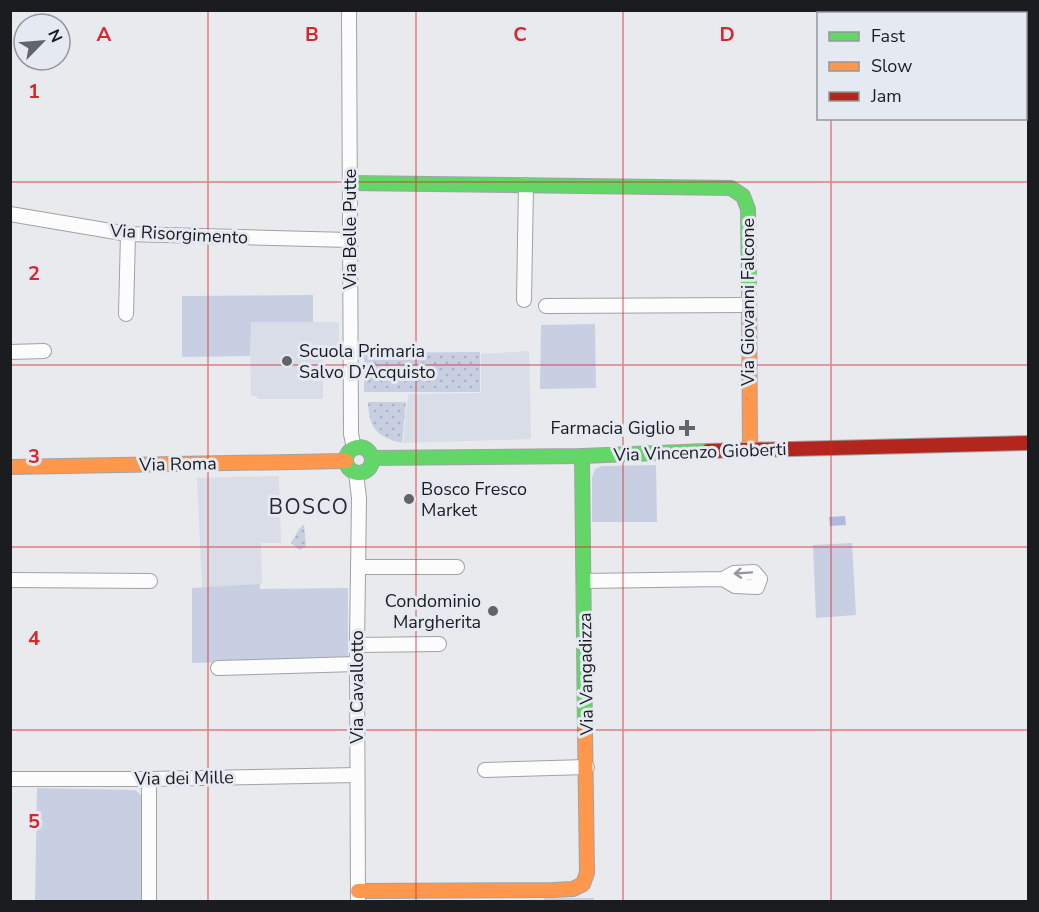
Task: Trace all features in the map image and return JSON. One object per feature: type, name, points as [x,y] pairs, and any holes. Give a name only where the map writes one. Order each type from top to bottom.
[{"type":"street","name":"Via Belle Putte","points":[[349,10],[351,434],[354,448]]},
{"type":"street","name":"Via Giovanni Falcone","points":[[350,183],[731,188],[743,196],[748,209],[750,449]]},
{"type":"street","points":[[524,300],[526,185]]},
{"type":"street","name":"Via Risorgimento","points":[[10,214],[128,234],[349,240]]},
{"type":"street","points":[[126,314],[128,234]]},
{"type":"street","points":[[546,306],[749,305]]},
{"type":"street","points":[[10,352],[44,351]]},
{"type":"street","name":"Via Vincenzo Gioberti","points":[[372,458],[582,456],[750,449],[1029,443]]},
{"type":"street","points":[[354,448],[366,448],[372,458],[368,470],[360,474],[349,469],[346,461],[348,453],[354,448]]},
{"type":"street","name":"Via Vangadizza","points":[[358,896],[422,896],[573,889],[583,884],[587,873],[587,767],[582,456]]},
{"type":"street","name":"Via Roma","points":[[10,467],[346,461]]},
{"type":"street","name":"Via Cavallotto","points":[[356,473],[359,498],[358,896]]},
{"type":"street","points":[[358,567],[457,567]]},
{"type":"street","points":[[584,581],[723,579]]},
{"type":"street","points":[[10,580],[150,581]]},
{"type":"street","points":[[357,645],[440,644]]},
{"type":"street","points":[[218,668],[357,664]]},
{"type":"street","points":[[485,770],[587,767]]},
{"type":"street","name":"Via dei Mille","points":[[10,779],[357,775]]},
{"type":"street","points":[[149,779],[150,902]]},
{"type":"shaded area","points":[[313,295],[313,322],[251,322],[250,356],[182,357],[182,296]]},
{"type":"shaded area","name":"Scuola Primaria Salvo D’Acquisto","points":[[250,322],[339,322],[339,351],[323,351],[323,399],[257,399],[257,396],[251,396]]},
{"type":"shaded area","points":[[595,324],[596,388],[540,389],[541,325]]},
{"type":"shaded area","points":[[529,351],[531,439],[403,443],[408,394],[481,393],[481,354]]},
{"type":"shaded area","points":[[480,352],[480,392],[364,392],[364,353]]},
{"type":"shaded area","points":[[368,402],[406,402],[402,443],[386,438],[376,430],[370,419]]},
{"type":"shaded area","points":[[656,465],[657,522],[592,522],[592,478],[595,469],[602,466]]},
{"type":"shaded area","points":[[279,476],[281,543],[261,543],[262,584],[202,588],[197,478]]},
{"type":"shaded area","points":[[304,524],[306,546],[300,550],[291,543]]},
{"type":"shaded area","points":[[852,543],[856,615],[816,618],[813,545]]},
{"type":"shaded area","points":[[260,584],[260,589],[348,588],[348,659],[192,663],[192,588]]},
{"type":"shaded area","points":[[37,788],[135,790],[142,796],[144,901],[35,902]]},
{"type":"shaded area","points":[[544,898],[594,898],[594,901],[544,901]]},
{"type":"water","points":[[845,516],[846,525],[830,526],[829,517]]},
{"type":"traffic: fast","points":[[350,183],[731,188],[743,196],[748,209],[749,290]]},
{"type":"traffic: fast","points":[[359,447],[368,451],[372,460],[368,469],[359,473],[350,469],[346,460],[350,451],[359,447]]},
{"type":"traffic: fast","points":[[372,458],[582,456],[708,451]]},
{"type":"traffic: fast","points":[[582,456],[585,731]]},
{"type":"traffic: slow","points":[[749,290],[750,449]]},
{"type":"traffic: slow","points":[[10,467],[346,461]]},
{"type":"traffic: slow","points":[[358,891],[553,890],[573,889],[583,884],[587,873],[585,731]]},
{"type":"traffic: jam","points":[[708,451],[1028,443]]},
{"type":"place","name":"Scuola Primaria Salvo D’Acquisto","points":[[287,361]]},
{"type":"place","name":"Farmacia Giglio","points":[[687,428]]},
{"type":"place","name":"Bosco Fresco Market","points":[[409,499]]},
{"type":"place","name":"Condominio Margherita","points":[[493,611]]},
{"type":"district","name":"BOSCO","points":[[309,507]]}]
